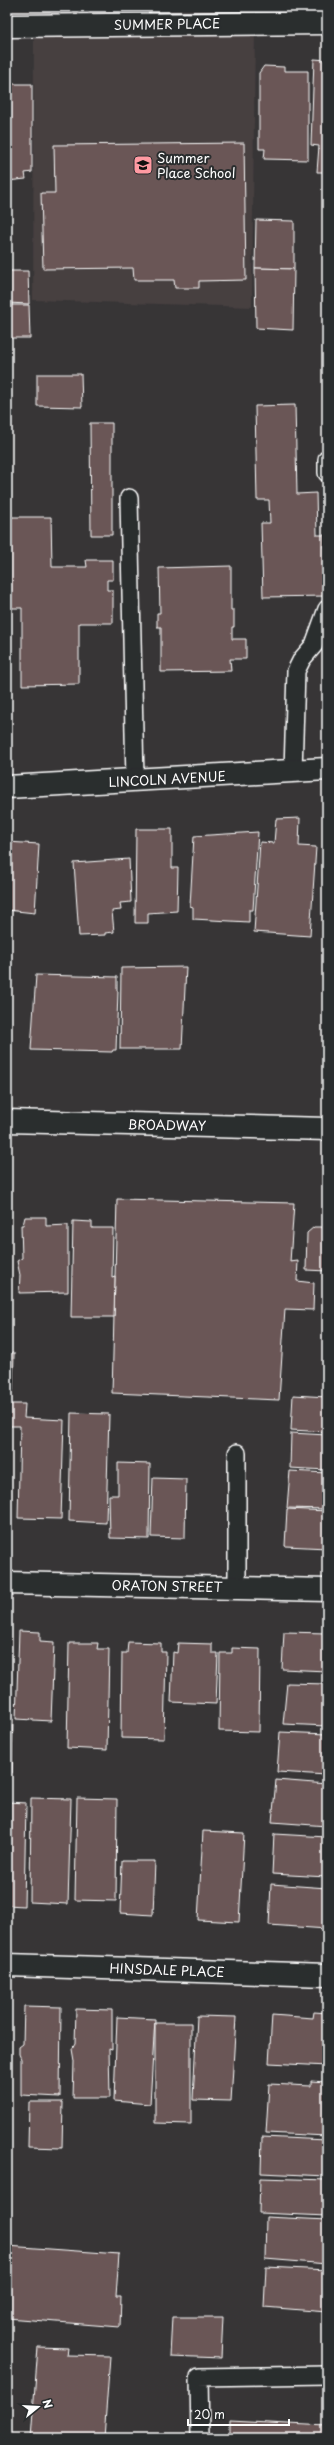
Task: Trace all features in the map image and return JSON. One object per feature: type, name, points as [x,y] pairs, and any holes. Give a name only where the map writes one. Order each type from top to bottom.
[{"type":"street","name":"SUMMER PLACE","points":[[7,26],[327,23]]},
{"type":"street","name":"LINCOLN AVENUE","points":[[7,787],[327,769]]},
{"type":"street","name":"BROADWAY","points":[[7,1121],[327,1129]]},
{"type":"street","name":"ORATON STREET","points":[[7,1582],[327,1590]]},
{"type":"street","name":"HINSDALE PLACE","points":[[7,1965],[327,1975]]},
{"type":"lane","points":[[327,459],[327,473]]},
{"type":"lane","points":[[129,498],[135,780]]},
{"type":"lane","points":[[293,771],[296,671],[302,659],[314,645],[327,609]]},
{"type":"lane","points":[[237,1453],[237,1588]]},
{"type":"lane","points":[[200,2438],[199,2377],[327,2376]]},
{"type":"shaded area","name":"Summer Place School","points":[[255,27],[252,307],[33,300],[34,30]]},
{"type":"building","points":[[314,59],[327,60],[327,172],[317,172],[319,146],[311,145]]},
{"type":"building","points":[[264,66],[284,67],[284,71],[308,71],[308,160],[264,159],[265,149],[259,149],[259,73]]},
{"type":"building","points":[[11,84],[32,84],[32,172],[25,173],[26,179],[7,181],[7,90],[10,90]]},
{"type":"building","points":[[244,143],[246,280],[199,281],[199,288],[175,288],[174,280],[134,280],[133,268],[43,269],[41,193],[55,193],[54,145]]},
{"type":"building","points":[[256,220],[294,221],[294,269],[255,268]]},
{"type":"building","points":[[255,268],[294,269],[293,330],[256,328]]},
{"type":"building","points":[[7,271],[28,271],[29,304],[7,303]]},
{"type":"building","points":[[7,305],[29,305],[30,338],[7,338]]},
{"type":"building","points":[[37,374],[81,374],[82,407],[37,406]]},
{"type":"building","points":[[295,405],[297,494],[316,493],[317,535],[324,535],[326,596],[263,597],[261,523],[270,523],[269,500],[257,500],[255,406]]},
{"type":"building","points":[[90,423],[112,423],[112,535],[91,535]]},
{"type":"building","points":[[7,517],[51,517],[52,567],[87,567],[86,560],[113,560],[113,580],[107,580],[107,590],[113,590],[113,623],[79,623],[79,684],[22,685],[22,608],[7,608]]},
{"type":"building","points":[[231,566],[231,610],[234,610],[232,639],[246,639],[246,659],[230,659],[231,671],[161,672],[161,627],[157,627],[157,613],[160,613],[159,568]]},
{"type":"building","points":[[300,818],[299,846],[316,847],[310,936],[254,932],[260,842],[274,843],[276,819]]},
{"type":"building","points":[[136,829],[172,829],[172,868],[178,868],[177,911],[148,913],[148,923],[135,923]]},
{"type":"building","points":[[258,832],[253,910],[249,910],[249,922],[193,919],[193,907],[190,906],[194,836]]},
{"type":"building","points":[[7,842],[39,844],[35,913],[7,910]]},
{"type":"building","points":[[129,859],[131,902],[120,903],[121,910],[112,911],[114,932],[105,933],[105,935],[79,936],[74,863]]},
{"type":"building","points":[[186,967],[182,1049],[120,1049],[121,968]]},
{"type":"building","points":[[36,975],[117,977],[116,1050],[113,1050],[112,1052],[31,1050]]},
{"type":"building","points":[[117,1199],[294,1203],[290,1262],[298,1261],[297,1281],[314,1283],[313,1310],[285,1309],[279,1400],[112,1393]]},
{"type":"building","points":[[25,1217],[46,1217],[46,1226],[68,1225],[68,1292],[19,1293],[20,1275],[17,1261],[22,1258],[21,1225],[23,1225]]},
{"type":"building","points":[[73,1221],[92,1222],[92,1228],[113,1228],[112,1278],[115,1277],[114,1317],[71,1317]]},
{"type":"building","points":[[314,1227],[322,1227],[327,1234],[327,1271],[306,1270],[307,1233]]},
{"type":"building","points":[[7,1353],[14,1353],[13,1391],[7,1391]]},
{"type":"building","points":[[293,1395],[327,1397],[327,1432],[291,1430]]},
{"type":"building","points":[[10,1404],[25,1404],[24,1418],[64,1420],[61,1519],[18,1518],[20,1426],[8,1426]]},
{"type":"building","points":[[71,1413],[109,1414],[106,1523],[69,1521]]},
{"type":"building","points":[[291,1433],[327,1435],[327,1470],[290,1468]]},
{"type":"building","points":[[118,1463],[150,1464],[149,1539],[110,1538],[109,1495],[118,1495]]},
{"type":"building","points":[[290,1471],[327,1473],[327,1509],[287,1508]]},
{"type":"building","points":[[153,1478],[186,1479],[185,1538],[151,1537]]},
{"type":"building","points":[[287,1509],[327,1511],[327,1548],[285,1546]]},
{"type":"building","points":[[19,1631],[40,1632],[40,1641],[54,1642],[51,1721],[16,1719]]},
{"type":"building","points":[[284,1632],[327,1633],[327,1671],[282,1669]]},
{"type":"building","points":[[128,1642],[161,1643],[161,1652],[166,1652],[164,1739],[121,1738],[122,1653],[127,1653]]},
{"type":"building","points":[[69,1643],[98,1643],[97,1649],[109,1649],[107,1750],[67,1748]]},
{"type":"building","points":[[178,1643],[212,1644],[212,1653],[218,1653],[216,1704],[171,1702],[173,1652],[177,1653]]},
{"type":"building","points":[[232,1648],[260,1649],[259,1732],[219,1731],[220,1653],[232,1653]]},
{"type":"building","points":[[287,1683],[327,1684],[327,1726],[283,1724]]},
{"type":"building","points":[[7,1718],[13,1719],[12,1773],[7,1773]]},
{"type":"building","points":[[280,1732],[327,1734],[327,1775],[277,1772]]},
{"type":"building","points":[[276,1780],[327,1784],[327,1826],[272,1822]]},
{"type":"building","points":[[31,1798],[71,1799],[68,1904],[30,1902]]},
{"type":"building","points":[[77,1798],[117,1799],[116,1901],[75,1900]]},
{"type":"building","points":[[7,1802],[26,1803],[24,1906],[7,1905]]},
{"type":"building","points":[[203,1831],[244,1833],[239,1922],[198,1920]]},
{"type":"building","points":[[274,1834],[327,1837],[327,1877],[272,1874]]},
{"type":"building","points":[[122,1861],[155,1861],[153,1915],[120,1913]]},
{"type":"building","points":[[271,1884],[327,1888],[327,1929],[269,1925]]},
{"type":"building","points":[[24,2006],[61,2007],[60,2097],[21,2095],[21,2059],[19,2047],[23,2044]]},
{"type":"building","points":[[76,2009],[112,2010],[112,2050],[109,2049],[110,2098],[73,2098],[74,2061],[72,2049],[75,2044]]},
{"type":"building","points":[[314,2012],[327,2013],[327,2066],[269,2063],[272,2015],[313,2018]]},
{"type":"building","points":[[197,2016],[236,2017],[231,2101],[193,2100]]},
{"type":"building","points":[[117,2017],[155,2019],[150,2104],[114,2101]]},
{"type":"building","points":[[155,2023],[191,2023],[191,2124],[155,2123]]},
{"type":"building","points":[[7,2024],[8,2025],[7,2063]]},
{"type":"building","points":[[311,2081],[327,2082],[327,2136],[266,2133],[269,2084],[311,2086]]},
{"type":"building","points":[[29,2102],[63,2102],[62,2148],[28,2147]]},
{"type":"building","points":[[262,2137],[327,2140],[327,2176],[261,2173]]},
{"type":"building","points":[[260,2178],[327,2180],[327,2216],[259,2213]]},
{"type":"building","points":[[266,2217],[327,2220],[327,2264],[265,2259]]},
{"type":"building","points":[[7,2246],[119,2254],[116,2296],[121,2296],[120,2327],[7,2318]]},
{"type":"building","points":[[266,2267],[327,2270],[327,2312],[264,2307]]},
{"type":"building","points":[[172,2317],[223,2317],[221,2358],[170,2356]]},
{"type":"building","points":[[38,2347],[68,2348],[67,2355],[110,2356],[104,2438],[31,2438]]},
{"type":"building","points":[[230,2421],[327,2426],[327,2438],[230,2438]]},
{"type":"place","name":"Summer Place School","points":[[143,165]]}]
